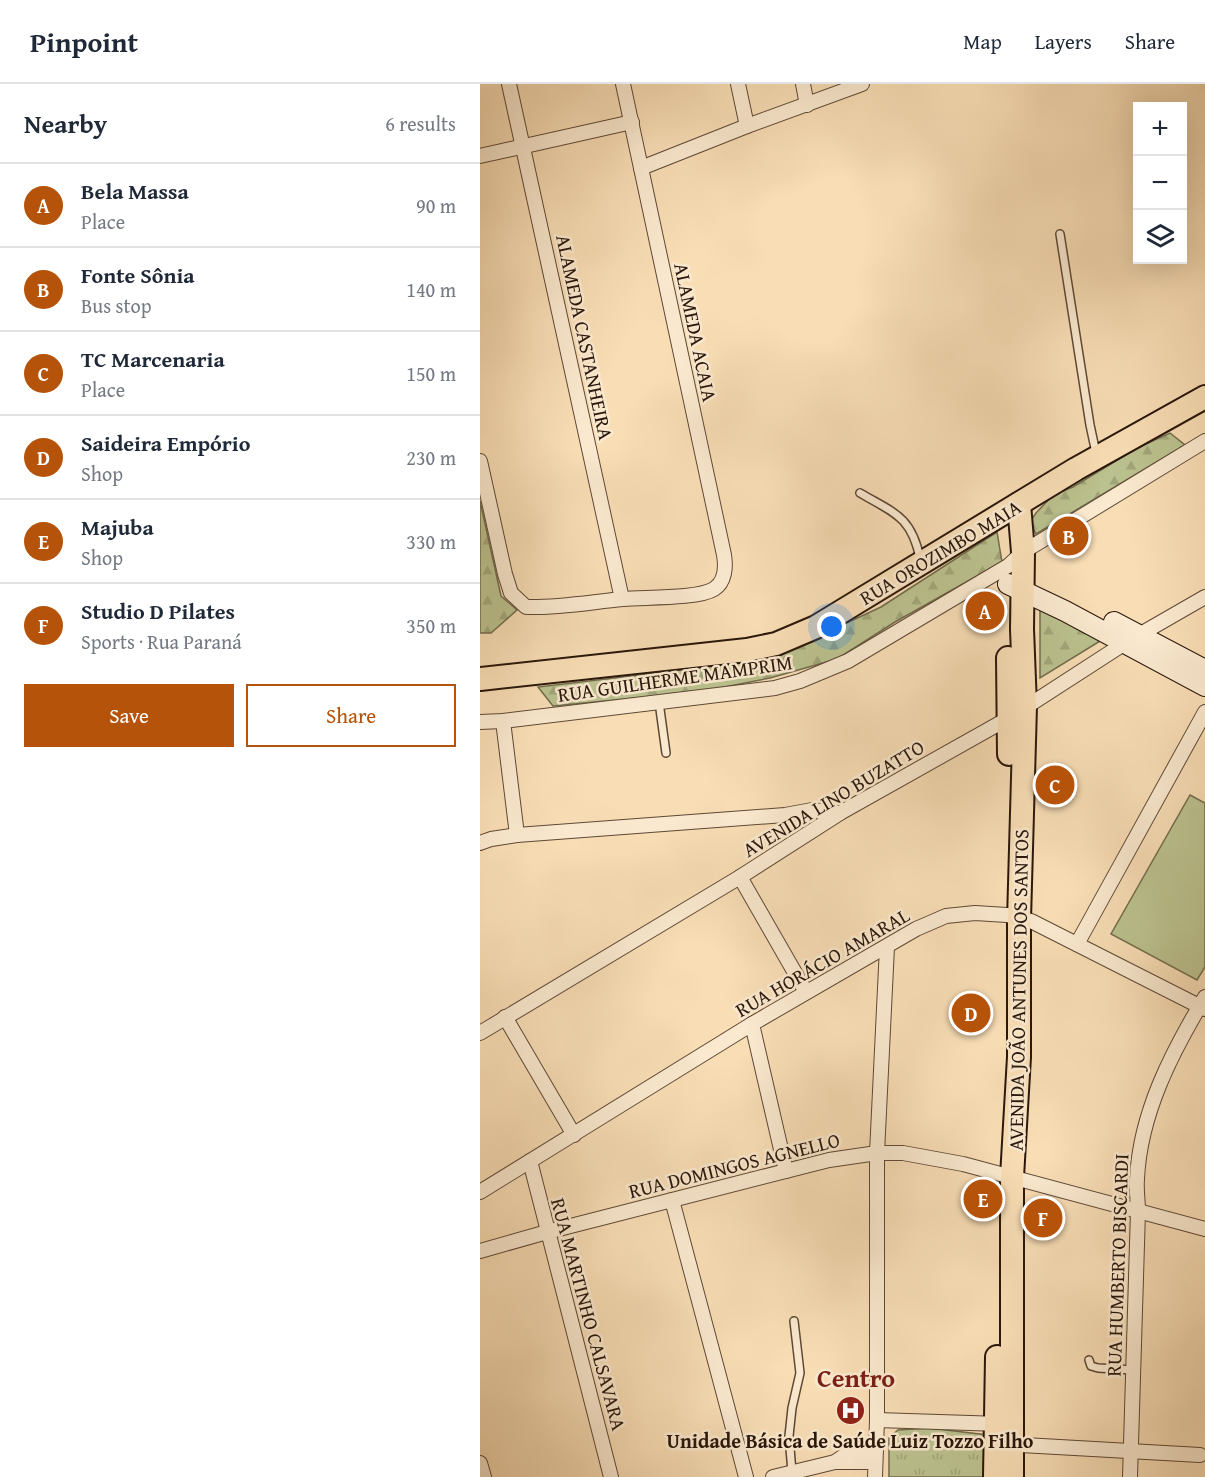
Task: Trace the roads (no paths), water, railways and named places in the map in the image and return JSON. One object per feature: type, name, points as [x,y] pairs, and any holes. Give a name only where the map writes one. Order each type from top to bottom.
[{"type":"main road","name":"RUA OROZIMBO MAIA","points":[[480,679],[747,650],[776,644],[800,635],[1097,457],[1205,397]]},
{"type":"main road","name":"AVENIDA JOÃO ANTUNES DOS SANTOS","points":[[995,1477],[1003,1434],[1006,1176],[1019,1057],[1013,917],[1017,712],[1014,507]]},
{"type":"main road","points":[[1015,573],[1065,611],[1205,670]]},
{"type":"main road","points":[[1132,639],[1205,686]]},
{"type":"main road","name":"AVENIDA JOÃO ANTUNES DOS SANTOS","points":[[1003,1434],[1012,1477]]},
{"type":"street","name":"ALAMEDA CASTANHEIRA","points":[[509,84],[622,599]]},
{"type":"street","name":"ALAMEDA ACAIA","points":[[622,599],[701,594],[717,587],[726,567],[623,84]]},
{"type":"street","points":[[738,84],[747,126]]},
{"type":"street","points":[[803,84],[807,105]]},
{"type":"street","points":[[641,168],[862,84]]},
{"type":"street","points":[[480,156],[632,122]]},
{"type":"street","name":"RUA GUILHERME MAMPRIM","points":[[480,722],[775,688],[817,675],[1015,573],[1205,441]]},
{"type":"street","points":[[480,463],[511,593],[526,607],[622,599]]},
{"type":"street","name":"AVENIDA LINO BUZATTO","points":[[480,1033],[740,878],[840,813],[1017,712],[1132,639],[1205,597]]},
{"type":"street","points":[[1077,944],[1205,712]]},
{"type":"street","points":[[503,721],[517,834]]},
{"type":"street","points":[[480,843],[517,834],[785,815],[812,810],[840,813]]},
{"type":"street","points":[[785,815],[809,833]]},
{"type":"street","points":[[740,878],[806,992]]},
{"type":"street","name":"RUA HORÁCIO AMARAL","points":[[480,1192],[806,992],[916,929],[946,916],[975,913],[1031,921],[1203,1004]]},
{"type":"street","points":[[875,1477],[877,1153],[887,947]]},
{"type":"street","name":"RUA HUMBERTO BISCARDI","points":[[1130,1477],[1138,1211],[1136,1180],[1140,1149],[1147,1118],[1160,1084],[1203,1004]]},
{"type":"street","points":[[505,1017],[574,1135]]},
{"type":"street","points":[[752,1024],[786,1171]]},
{"type":"street","name":"RUA DOMINGOS AGNELLO","points":[[480,1251],[829,1160],[877,1153],[903,1153],[963,1164],[1205,1229]]},
{"type":"street","name":"RUA MARTINHO CALSAVARA","points":[[530,1161],[611,1477]]},
{"type":"street","points":[[672,1200],[746,1477]]},
{"type":"street","points":[[877,1420],[1131,1451],[1200,1455]]},
{"type":"street","points":[[836,1462],[848,1453],[875,1447]]},
{"type":"street","points":[[773,1477],[836,1462],[875,1462]]},
{"type":"street","points":[[480,1463],[484,1477]]},
{"type":"lane","points":[[1060,234],[1097,457]]},
{"type":"lane","points":[[860,493],[900,516],[916,539],[921,564]]},
{"type":"lane","points":[[659,702],[666,753]]},
{"type":"lane","points":[[792,1472],[789,1436],[792,1408],[800,1373],[794,1321]]},
{"type":"lane","points":[[1089,1360],[1091,1366],[1098,1368],[1132,1370]]},
{"type":"place","name":"Fonte Sônia","points":[[1069,536]]},
{"type":"place","name":"Bela Massa","points":[[985,611]]},
{"type":"place","name":"TC Marcenaria","points":[[1055,785]]},
{"type":"place","name":"Saideira Empório","points":[[971,1013]]},
{"type":"place","name":"Majuba","points":[[983,1199]]},
{"type":"place","name":"Studio D Pilates","points":[[1043,1218]]},
{"type":"place","name":"Unidade Básica de Saúde Luiz Tozzo Filho","points":[[850,1410]]},
{"type":"district","name":"Centro","points":[[856,1377]]}]
